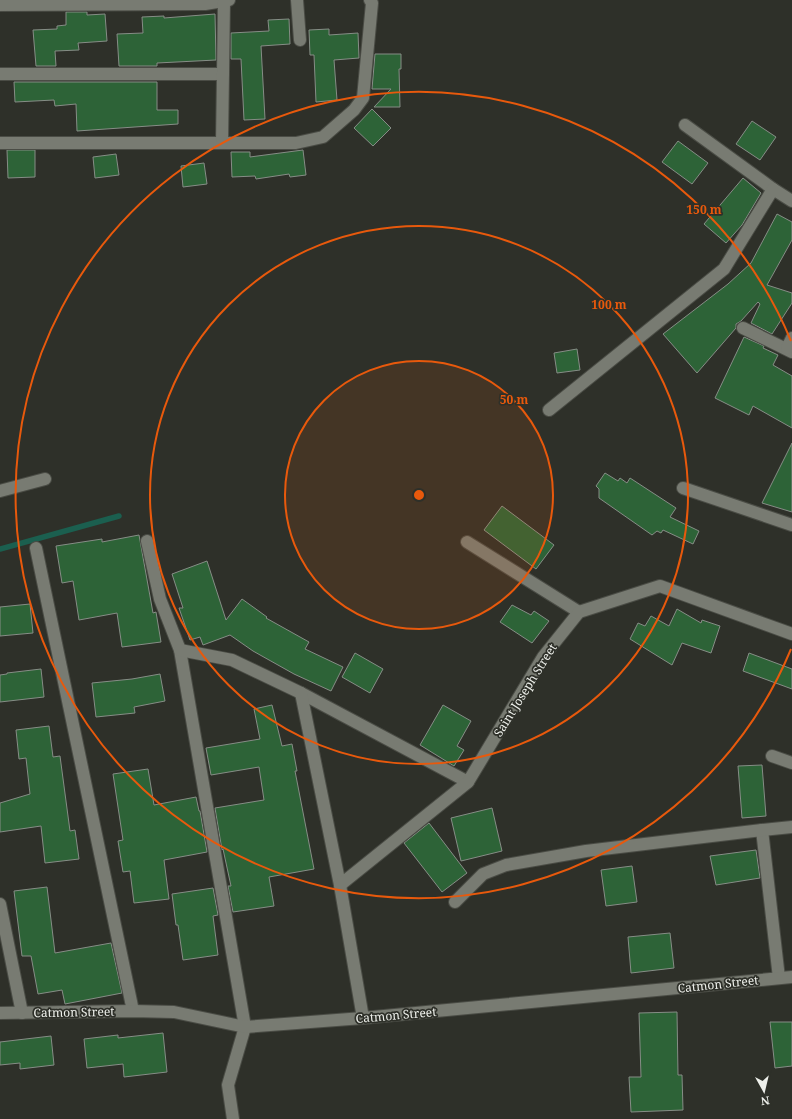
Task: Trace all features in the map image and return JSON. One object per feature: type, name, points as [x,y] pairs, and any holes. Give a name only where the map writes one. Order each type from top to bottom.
[{"type":"street","points":[[297,0],[300,40]]},
{"type":"street","points":[[0,5],[205,4],[226,1],[222,74],[222,143]]},
{"type":"street","points":[[0,143],[296,143],[323,136],[354,110],[362,98],[373,1]]},
{"type":"street","points":[[0,74],[222,74]]},
{"type":"street","points":[[685,125],[773,189],[792,201]]},
{"type":"street","points":[[549,410],[724,269],[773,189]]},
{"type":"street","points":[[743,328],[790,346]]},
{"type":"street","points":[[0,491],[45,479]]},
{"type":"street","points":[[683,488],[792,525]]},
{"type":"street","points":[[147,541],[160,598],[180,650],[245,1027],[228,1085],[233,1119]]},
{"type":"street","points":[[467,542],[579,612],[660,586],[792,634]]},
{"type":"street","points":[[36,548],[133,1011]]},
{"type":"street","name":"Saint Joseph Street","points":[[340,885],[468,782],[543,657],[579,612]]},
{"type":"street","points":[[180,650],[232,660],[301,693],[468,782]]},
{"type":"street","points":[[301,693],[340,885],[363,1018]]},
{"type":"street","points":[[772,756],[792,763]]},
{"type":"street","points":[[456,902],[483,874],[506,865],[586,851],[792,827]]},
{"type":"street","points":[[762,830],[779,978]]},
{"type":"street","points":[[0,904],[22,1013]]},
{"type":"street","name":"Catmon Street","points":[[0,1012],[174,1012],[245,1027],[363,1018],[792,977]]},
{"type":"building","points":[[66,12],[87,12],[87,15],[105,14],[107,41],[78,43],[79,50],[55,51],[56,66],[36,66],[33,30],[57,29],[57,26],[66,25]]},
{"type":"building","points":[[215,14],[216,60],[157,63],[157,66],[119,66],[117,34],[143,33],[142,17],[164,16],[164,18]]},
{"type":"building","points":[[289,19],[290,44],[261,46],[265,119],[244,120],[241,59],[231,59],[231,33],[269,31],[268,20]]},
{"type":"building","points":[[329,29],[329,35],[358,33],[359,58],[334,60],[337,100],[316,102],[314,55],[310,55],[309,30]]},
{"type":"building","points":[[375,54],[401,54],[401,69],[399,69],[400,107],[374,107],[391,89],[372,89]]},
{"type":"building","points":[[14,82],[157,82],[157,110],[178,110],[178,124],[77,131],[76,104],[55,106],[54,100],[15,102]]},
{"type":"building","points":[[372,109],[391,128],[373,146],[354,128]]},
{"type":"building","points":[[752,121],[776,137],[760,160],[736,144]]},
{"type":"building","points":[[678,141],[708,163],[692,184],[662,162]]},
{"type":"building","points":[[7,150],[35,150],[35,177],[8,178]]},
{"type":"building","points":[[303,150],[306,175],[290,177],[289,174],[256,179],[255,176],[232,177],[231,152],[250,152],[250,157]]},
{"type":"building","points":[[116,154],[119,175],[95,178],[93,157]]},
{"type":"building","points":[[204,163],[207,184],[183,187],[181,166]]},
{"type":"building","points":[[743,178],[761,193],[742,225],[726,243],[704,224]]},
{"type":"building","points":[[777,214],[792,222],[792,240],[767,285],[792,293],[792,303],[772,334],[751,323],[760,304],[758,302],[741,321],[736,324],[736,328],[697,373],[663,334],[728,284],[751,263]]},
{"type":"building","points":[[744,337],[764,346],[763,348],[778,355],[773,365],[792,376],[792,428],[753,406],[749,415],[715,398]]},
{"type":"building","points":[[577,349],[580,370],[557,373],[554,353]]},
{"type":"building","points":[[792,443],[792,512],[762,503]]},
{"type":"building","points":[[605,473],[618,481],[620,478],[627,483],[630,478],[676,508],[670,517],[699,531],[693,544],[663,530],[661,533],[657,531],[652,535],[599,498],[599,489],[596,486]]},
{"type":"building","points":[[502,506],[554,545],[536,569],[484,530]]},
{"type":"building","points":[[139,535],[153,613],[156,612],[161,642],[122,647],[117,613],[79,620],[73,581],[62,583],[56,546],[102,539],[102,542]]},
{"type":"building","points":[[207,561],[226,620],[242,599],[267,617],[266,618],[309,642],[305,649],[343,667],[331,691],[294,674],[253,651],[230,635],[203,645],[200,637],[190,640],[179,608],[183,608],[172,574]]},
{"type":"building","points":[[30,604],[33,633],[0,636],[0,607]]},
{"type":"building","points":[[512,605],[531,615],[534,611],[549,621],[532,643],[500,622]]},
{"type":"building","points":[[677,609],[701,623],[702,620],[720,626],[711,653],[682,643],[672,665],[630,639],[638,623],[645,626],[651,616],[669,626]]},
{"type":"building","points":[[355,653],[383,669],[370,693],[342,677]]},
{"type":"building","points":[[749,653],[792,669],[792,689],[743,671]]},
{"type":"building","points":[[41,669],[44,697],[0,702],[0,675]]},
{"type":"building","points":[[160,674],[165,701],[134,707],[135,713],[96,717],[92,683],[132,679]]},
{"type":"building","points":[[272,705],[282,746],[292,744],[297,771],[295,771],[314,869],[269,877],[274,906],[233,912],[228,886],[231,886],[223,849],[222,850],[215,808],[264,800],[259,767],[211,775],[206,748],[260,739],[254,709]]},
{"type":"building","points":[[443,705],[471,721],[457,746],[464,750],[454,766],[420,745]]},
{"type":"building","points":[[49,726],[53,757],[60,756],[70,831],[75,830],[79,859],[45,863],[41,826],[0,832],[0,803],[30,794],[26,758],[19,759],[16,730]]},
{"type":"building","points":[[762,765],[766,816],[742,818],[738,766]]},
{"type":"building","points":[[148,769],[154,805],[196,797],[207,852],[164,860],[169,899],[134,903],[130,871],[123,872],[118,841],[123,840],[113,774]]},
{"type":"building","points":[[492,808],[502,851],[461,861],[451,818]]},
{"type":"building","points":[[429,823],[467,873],[442,892],[404,843]]},
{"type":"building","points":[[756,850],[760,878],[716,885],[710,856]]},
{"type":"building","points":[[632,866],[637,902],[606,906],[601,870]]},
{"type":"building","points":[[47,887],[55,953],[111,943],[122,993],[65,1004],[62,990],[38,994],[31,956],[22,956],[14,891]]},
{"type":"building","points":[[213,888],[218,915],[213,916],[218,955],[183,960],[172,894]]},
{"type":"building","points":[[670,933],[674,968],[631,973],[628,937]]},
{"type":"building","points":[[677,1012],[678,1075],[682,1075],[683,1110],[631,1112],[629,1077],[641,1077],[639,1013]]},
{"type":"building","points":[[770,1022],[792,1022],[792,1066],[775,1068]]},
{"type":"building","points":[[163,1033],[167,1072],[124,1077],[123,1064],[87,1068],[84,1039],[118,1035],[118,1038]]},
{"type":"building","points":[[51,1036],[54,1065],[20,1069],[20,1063],[0,1065],[0,1042]]},
{"type":"waterway","points":[[0,549],[119,516]]}]
